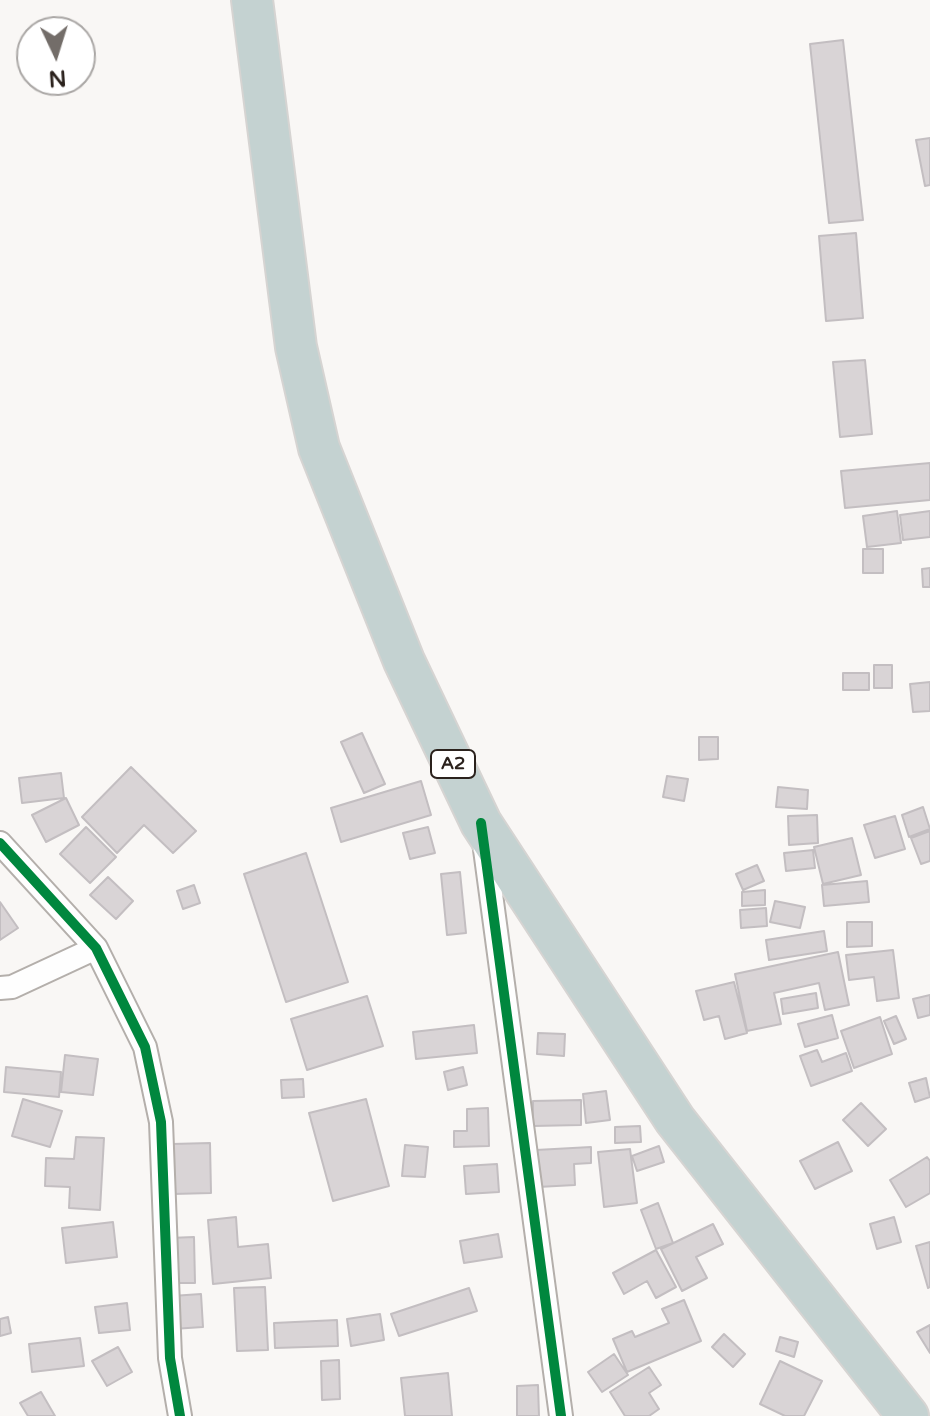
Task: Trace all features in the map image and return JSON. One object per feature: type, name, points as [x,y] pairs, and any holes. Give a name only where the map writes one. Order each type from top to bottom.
[{"type":"highway","name":"A2","points":[[252,0],[296,347],[319,448],[404,661],[481,823],[675,1120],[908,1416]]},
{"type":"street","points":[[481,823],[561,1416]]},
{"type":"street","points":[[0,843],[96,948],[145,1047],[161,1122],[170,1358],[180,1416]]},
{"type":"street","points":[[0,988],[12,987],[96,948]]},
{"type":"building","points":[[843,40],[863,220],[829,223],[810,44]]},
{"type":"building","points":[[930,138],[930,185],[925,186],[916,140]]},
{"type":"building","points":[[856,233],[863,318],[826,321],[819,236]]},
{"type":"building","points":[[865,360],[872,434],[840,437],[833,362]]},
{"type":"building","points":[[930,463],[930,500],[845,508],[841,471]]},
{"type":"building","points":[[897,511],[901,543],[867,547],[863,516]]},
{"type":"building","points":[[930,511],[930,537],[903,540],[900,515]]},
{"type":"building","points":[[863,549],[883,549],[883,573],[863,573]]},
{"type":"building","points":[[930,568],[930,587],[923,587],[922,569]]},
{"type":"building","points":[[874,665],[892,665],[892,688],[874,688]]},
{"type":"building","points":[[843,673],[869,673],[869,690],[843,690]]},
{"type":"building","points":[[930,682],[930,711],[913,712],[910,684]]},
{"type":"building","points":[[362,733],[385,784],[364,793],[341,742]]},
{"type":"building","points":[[699,737],[718,737],[718,759],[699,760]]},
{"type":"building","points":[[131,767],[196,831],[173,853],[144,825],[117,853],[82,817]]},
{"type":"building","points":[[61,773],[64,798],[22,803],[19,778]]},
{"type":"building","points":[[667,776],[688,779],[684,801],[663,797]]},
{"type":"building","points":[[421,781],[431,815],[341,842],[331,808]]},
{"type":"building","points":[[778,787],[808,790],[807,809],[776,807]]},
{"type":"building","points":[[66,798],[79,825],[46,842],[32,815]]},
{"type":"building","points":[[923,807],[930,829],[909,837],[902,815]]},
{"type":"building","points":[[817,815],[818,843],[789,845],[788,816]]},
{"type":"building","points":[[895,816],[905,849],[875,858],[864,825]]},
{"type":"building","points":[[86,827],[116,857],[90,883],[60,854]]},
{"type":"building","points":[[428,827],[435,853],[410,859],[403,833]]},
{"type":"building","points":[[930,831],[930,861],[921,864],[911,838]]},
{"type":"building","points":[[852,838],[861,875],[823,884],[814,847]]},
{"type":"building","points":[[813,850],[815,868],[786,871],[784,853]]},
{"type":"building","points":[[306,853],[348,982],[286,1002],[244,874]]},
{"type":"building","points":[[757,865],[764,881],[743,890],[736,874]]},
{"type":"building","points":[[460,872],[466,933],[447,935],[441,874]]},
{"type":"building","points":[[108,877],[133,901],[116,919],[90,895]]},
{"type":"building","points":[[867,881],[869,902],[824,906],[822,885]]},
{"type":"building","points":[[194,885],[200,903],[183,909],[177,891]]},
{"type":"building","points":[[765,890],[765,905],[742,906],[742,892]]},
{"type":"building","points":[[775,901],[805,907],[800,928],[770,922]]},
{"type":"building","points":[[0,902],[18,928],[0,940]]},
{"type":"building","points":[[766,908],[767,926],[741,928],[740,910]]},
{"type":"building","points":[[847,922],[872,922],[872,946],[847,947]]},
{"type":"building","points":[[824,931],[827,951],[769,960],[766,940]]},
{"type":"building","points":[[893,950],[899,998],[877,1001],[874,977],[849,980],[846,955]]},
{"type":"building","points":[[838,952],[849,1005],[825,1010],[819,983],[774,993],[781,1024],[747,1031],[735,974]]},
{"type":"building","points":[[734,982],[747,1033],[725,1039],[719,1016],[704,1020],[696,991]]},
{"type":"building","points":[[816,993],[818,1008],[783,1014],[781,999]]},
{"type":"building","points":[[930,995],[930,1015],[918,1018],[913,999]]},
{"type":"building","points":[[367,996],[383,1046],[307,1070],[291,1019]]},
{"type":"building","points":[[832,1015],[838,1038],[805,1047],[798,1024]]},
{"type":"building","points":[[896,1016],[906,1039],[894,1044],[884,1021]]},
{"type":"building","points":[[880,1017],[892,1054],[854,1068],[841,1031]]},
{"type":"building","points":[[474,1025],[477,1053],[416,1059],[413,1032]]},
{"type":"building","points":[[538,1033],[565,1034],[564,1056],[537,1054]]},
{"type":"building","points":[[817,1050],[822,1062],[846,1053],[852,1071],[811,1086],[800,1056]]},
{"type":"building","points":[[65,1055],[98,1059],[93,1095],[61,1092]]},
{"type":"building","points":[[6,1067],[61,1072],[59,1097],[4,1092]]},
{"type":"building","points":[[463,1067],[467,1085],[448,1090],[444,1072]]},
{"type":"building","points":[[926,1078],[930,1097],[915,1102],[909,1083]]},
{"type":"building","points":[[303,1079],[304,1097],[282,1098],[281,1080]]},
{"type":"building","points":[[606,1091],[610,1120],[586,1123],[583,1094]]},
{"type":"building","points":[[23,1099],[62,1111],[50,1147],[12,1136]]},
{"type":"building","points":[[366,1099],[389,1186],[333,1201],[309,1113]]},
{"type":"building","points":[[581,1100],[581,1125],[533,1126],[533,1101]]},
{"type":"building","points":[[861,1103],[886,1129],[868,1146],[843,1120]]},
{"type":"building","points":[[488,1108],[489,1146],[454,1147],[454,1131],[467,1131],[467,1109]]},
{"type":"building","points":[[640,1126],[641,1142],[615,1143],[615,1127]]},
{"type":"building","points":[[76,1137],[104,1138],[100,1210],[69,1208],[70,1187],[45,1186],[46,1158],[74,1159]]},
{"type":"building","points":[[838,1142],[852,1171],[815,1189],[800,1161]]},
{"type":"building","points":[[210,1143],[211,1193],[173,1194],[172,1144]]},
{"type":"building","points":[[405,1145],[428,1147],[425,1177],[402,1176]]},
{"type":"building","points":[[659,1146],[664,1162],[637,1171],[632,1156]]},
{"type":"building","points":[[591,1147],[591,1163],[574,1164],[575,1185],[538,1187],[536,1150]]},
{"type":"building","points":[[630,1149],[637,1203],[604,1207],[598,1152]]},
{"type":"building","points":[[927,1157],[930,1161],[930,1193],[906,1207],[890,1180]]},
{"type":"building","points":[[497,1164],[499,1192],[466,1194],[464,1166]]},
{"type":"building","points":[[658,1203],[673,1243],[656,1249],[641,1210]]},
{"type":"building","points":[[236,1217],[238,1247],[268,1244],[271,1278],[213,1284],[208,1220]]},
{"type":"building","points":[[894,1217],[901,1242],[877,1249],[870,1224]]},
{"type":"building","points":[[113,1222],[117,1257],[66,1263],[62,1228]]},
{"type":"building","points":[[713,1224],[723,1244],[696,1257],[707,1278],[682,1291],[661,1249]]},
{"type":"building","points":[[498,1234],[502,1257],[464,1263],[460,1241]]},
{"type":"building","points":[[194,1237],[195,1283],[169,1283],[169,1238]]},
{"type":"building","points":[[930,1242],[930,1287],[928,1288],[916,1246]]},
{"type":"building","points":[[656,1250],[676,1287],[656,1298],[647,1281],[624,1294],[613,1273]]},
{"type":"building","points":[[265,1287],[268,1350],[237,1351],[234,1288]]},
{"type":"building","points":[[469,1288],[477,1311],[399,1336],[391,1314]]},
{"type":"building","points":[[201,1294],[203,1327],[173,1329],[172,1296]]},
{"type":"building","points":[[684,1300],[701,1341],[627,1372],[613,1339],[632,1331],[635,1337],[669,1323],[662,1309]]},
{"type":"building","points":[[127,1303],[130,1330],[99,1333],[95,1307]]},
{"type":"building","points":[[380,1314],[384,1340],[351,1346],[347,1319]]},
{"type":"building","points":[[8,1317],[11,1333],[0,1336],[0,1319]]},
{"type":"building","points":[[337,1320],[338,1346],[275,1348],[274,1323]]},
{"type":"building","points":[[930,1325],[930,1353],[917,1332]]},
{"type":"building","points":[[724,1334],[745,1354],[733,1367],[712,1347]]},
{"type":"building","points":[[780,1337],[798,1342],[794,1357],[776,1351]]},
{"type":"building","points":[[80,1338],[84,1366],[32,1372],[29,1344]]},
{"type":"building","points":[[118,1347],[132,1372],[107,1386],[92,1361]]},
{"type":"building","points":[[614,1354],[628,1375],[602,1392],[588,1372]]},
{"type":"building","points":[[339,1360],[340,1399],[322,1400],[321,1361]]},
{"type":"building","points":[[780,1361],[822,1381],[804,1416],[785,1416],[760,1404]]},
{"type":"building","points":[[649,1367],[661,1385],[649,1393],[659,1409],[649,1416],[625,1416],[610,1392]]},
{"type":"building","points":[[448,1373],[452,1416],[405,1416],[401,1378]]},
{"type":"building","points":[[538,1385],[539,1416],[517,1416],[517,1386]]},
{"type":"building","points":[[41,1392],[55,1416],[28,1416],[20,1403]]},
{"type":"cycle path","points":[[481,823],[561,1416]]},
{"type":"cycle path","points":[[0,843],[96,948],[145,1047],[161,1122],[170,1358],[180,1416]]}]
